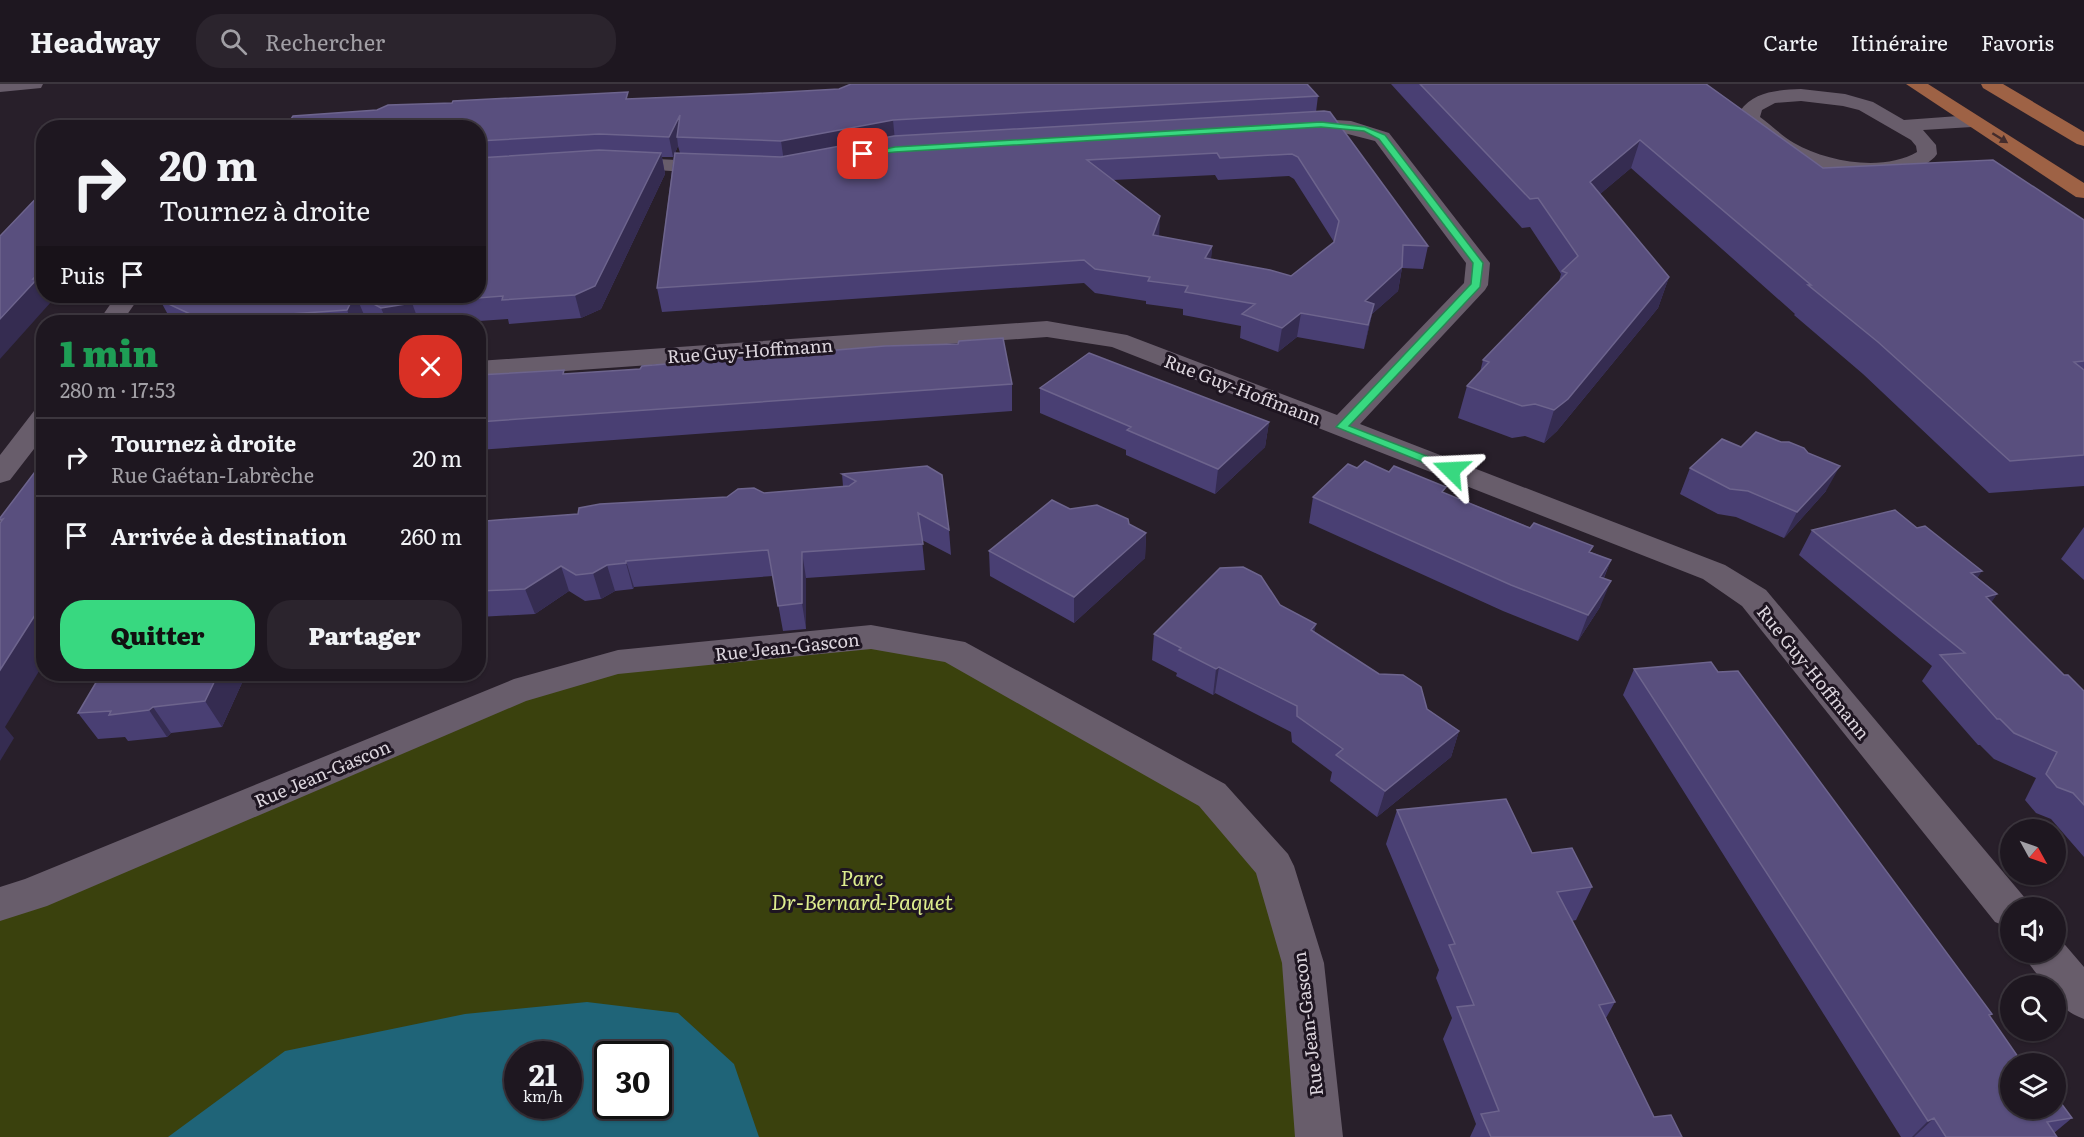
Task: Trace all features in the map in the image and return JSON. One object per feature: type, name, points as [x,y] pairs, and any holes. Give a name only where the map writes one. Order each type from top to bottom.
[{"type":"main road","points":[[1915,84],[2084,192]]},
{"type":"main road","points":[[1990,84],[2084,140]]},
{"type":"street","points":[[0,86],[34,84]]},
{"type":"street","points":[[1902,126],[1918,136],[1926,145],[1927,154],[1918,162],[1903,167],[1855,167],[1828,162],[1787,147],[1751,119],[1749,111],[1755,104],[1781,96],[1822,97],[1866,106],[1902,126],[1972,121]]},
{"type":"street","points":[[1274,127],[1346,125],[1365,129],[1382,137],[1478,263],[1476,285],[1342,427]]},
{"type":"street","points":[[593,164],[738,169]]},
{"type":"street","name":"Rue Guy-Hoffmann","points":[[486,368],[1047,329],[1118,340],[1714,572],[1754,598],[2000,898]]},
{"type":"street","points":[[0,474],[36,427]]},
{"type":"street","name":"Rue Jean-Gascon","points":[[0,904],[44,889],[514,692],[618,662],[871,637],[953,651],[1212,795],[1274,866],[1303,963],[1319,1137]]},
{"type":"street","points":[[2054,963],[2084,999]]},
{"type":"green space","name":"Parc Dr-Bernard-Paquet","points":[[871,637],[953,651],[1212,795],[1274,866],[1319,1137],[0,1137],[0,904],[618,662]]},
{"type":"water","points":[[587,1002],[678,1013],[734,1064],[759,1137],[168,1137],[285,1051],[465,1014]]},
{"type":"building","points":[[851,84],[1307,84],[1318,96],[893,120],[781,141],[677,137],[680,115],[669,137],[599,134],[486,141],[486,120],[290,120],[293,116],[377,110],[388,105],[452,103],[453,101],[628,92],[626,99],[839,89]]},
{"type":"building","points":[[1420,84],[1706,84],[1823,168],[1993,160],[2084,220],[2084,361],[2074,362],[2084,370],[2084,455],[2010,461],[1878,342],[1808,285],[1811,285],[1640,140],[1590,182],[1669,277],[1568,399],[1554,410],[1535,404],[1522,406],[1467,386],[1489,362],[1483,360],[1567,273],[1562,271],[1578,256],[1538,198],[1530,199]]},
{"type":"building","points":[[1330,112],[1428,246],[1403,245],[1402,267],[1365,301],[1374,304],[1368,325],[1301,313],[1282,328],[1242,314],[1255,304],[1185,292],[1188,286],[1148,281],[1150,277],[1095,269],[1084,260],[657,288],[675,153],[781,157],[894,136]],"holes":[[[1217,153],[1220,158],[1292,154],[1298,157],[1339,221],[1334,242],[1291,276],[1205,258],[1212,246],[1153,235],[1160,216],[1087,160]]]},
{"type":"building","points":[[599,150],[661,153],[595,286],[575,295],[502,300],[503,296],[486,297],[486,157]]},
{"type":"building","points":[[36,198],[36,276],[33,279],[36,280],[0,319],[0,236]]},
{"type":"building","points":[[166,303],[350,303],[347,310],[275,315],[192,315]]},
{"type":"building","points":[[372,303],[412,303],[381,308]]},
{"type":"building","points":[[1003,338],[1012,384],[486,421],[486,375],[564,370],[563,374],[640,369],[642,366],[885,346],[958,344],[959,341]]},
{"type":"building","points":[[1089,353],[1269,422],[1218,469],[1127,430],[1131,427],[1040,388]]},
{"type":"building","points":[[1756,432],[1804,448],[1808,453],[1840,466],[1797,512],[1748,491],[1730,489],[1690,468],[1722,439],[1741,447]]},
{"type":"building","points":[[1365,461],[1389,472],[1394,466],[1446,487],[1442,492],[1530,528],[1534,523],[1593,546],[1589,552],[1611,560],[1600,577],[1611,581],[1588,615],[1511,585],[1313,497],[1348,464],[1357,468]]},
{"type":"building","points":[[927,466],[942,475],[949,530],[918,513],[923,544],[802,552],[802,603],[778,606],[768,550],[626,561],[626,563],[607,565],[593,573],[576,575],[561,566],[525,589],[486,591],[486,521],[578,514],[579,508],[600,504],[727,497],[738,489],[754,488],[764,493],[849,486],[856,481],[842,474]]},
{"type":"building","points":[[36,471],[36,614],[0,670],[0,523],[3,519],[0,520]]},
{"type":"building","points":[[1052,500],[1070,509],[1097,505],[1128,519],[1129,524],[1146,533],[1074,597],[989,551]]},
{"type":"building","points":[[1895,510],[1917,528],[1925,526],[1982,571],[1971,573],[1997,594],[1986,597],[2064,675],[2068,675],[2084,691],[2084,805],[2073,793],[2057,787],[2046,774],[2057,752],[2014,733],[2000,719],[1997,719],[1940,655],[1965,653],[1812,530]]},
{"type":"building","points":[[1243,567],[1261,576],[1280,605],[1316,624],[1311,630],[1379,674],[1403,675],[1421,687],[1427,709],[1459,731],[1385,791],[1336,755],[1343,749],[1297,716],[1297,706],[1219,667],[1216,669],[1154,634],[1220,568]]},
{"type":"building","points":[[1711,662],[1718,672],[1738,671],[1992,1014],[1989,1015],[2000,1031],[2000,1041],[2007,1041],[2015,1053],[2000,1053],[2000,1119],[2066,1119],[2047,1122],[2057,1137],[1946,1137],[1934,1118],[1928,1121],[1634,669]]},
{"type":"building","points":[[97,681],[215,681],[205,701],[109,715],[111,711],[78,713]]},
{"type":"building","points":[[1506,799],[1532,853],[1572,848],[1592,887],[1557,892],[1615,1002],[1599,1005],[1654,1117],[1671,1115],[1682,1137],[1491,1137],[1481,1114],[1499,1111],[1457,1007],[1474,1005],[1449,945],[1455,944],[1397,810]]},
{"type":"building","points":[[2066,1110],[2072,1118],[2066,1119]]},
{"type":"route","points":[[863,154],[895,149],[1321,124],[1346,125],[1365,129],[1382,137],[1478,263],[1476,285],[1342,427],[1451,470]]}]
